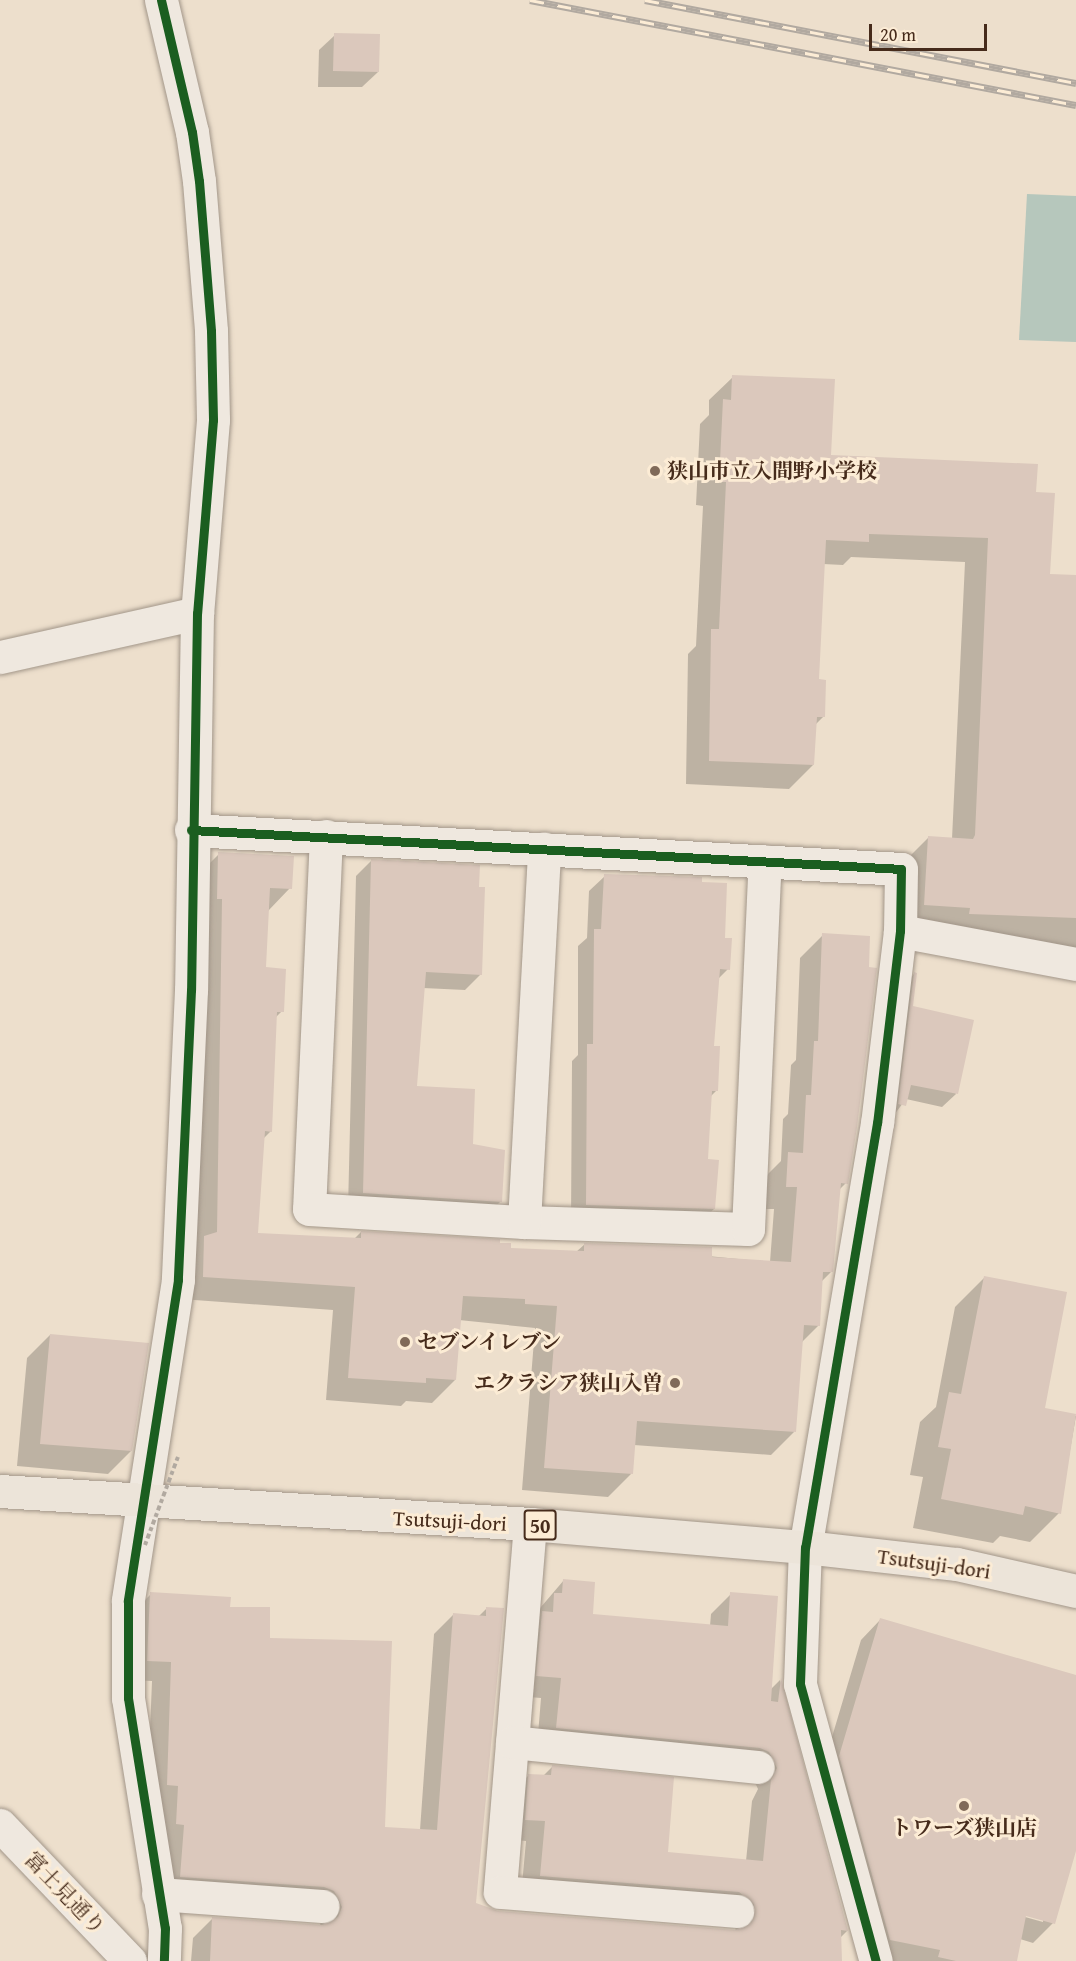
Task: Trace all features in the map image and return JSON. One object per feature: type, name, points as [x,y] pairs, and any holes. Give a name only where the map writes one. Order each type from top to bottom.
[{"type":"main road","name":"Tsutsuji-dori","points":[[0,1491],[141,1502],[530,1524],[805,1547],[957,1564],[1076,1591]]},
{"type":"street","points":[[161,0],[192,132],[211,332],[213,420],[196,613],[191,830],[191,990],[178,1280],[141,1502],[128,1600],[128,1698],[165,1928],[164,1961]]},
{"type":"street","points":[[0,657],[196,613]]},
{"type":"street","points":[[191,830],[901,869],[900,931],[877,1123],[805,1547],[800,1684],[880,1960]]},
{"type":"street","points":[[326,836],[309,1209],[524,1222],[748,1229],[765,861]]},
{"type":"street","points":[[524,1222],[544,849]]},
{"type":"street","points":[[900,931],[1076,964]]},
{"type":"street","points":[[530,1524],[500,1892],[737,1911]]},
{"type":"street","points":[[512,1742],[759,1767]]},
{"type":"street","name":"富士見通り","points":[[0,1825],[130,1961]]},
{"type":"street","points":[[158,1894],[323,1906]]},
{"type":"path","points":[[144,1545],[179,1454]]},
{"type":"shaded area","points":[[1027,194],[1076,196],[1076,342],[1019,340]]},
{"type":"building","points":[[334,33],[380,34],[379,72],[333,71]]},
{"type":"building","points":[[732,375],[835,379],[831,455],[1038,464],[1036,492],[1055,493],[1050,574],[1076,575],[1076,918],[969,914],[970,908],[924,905],[928,836],[973,839],[975,835],[988,538],[869,534],[869,542],[826,540],[819,679],[826,680],[825,717],[817,717],[814,765],[709,761],[711,629],[719,629],[726,482],[719,482],[723,399],[731,400]]},
{"type":"building","points":[[218,852],[294,856],[292,889],[270,888],[266,967],[286,969],[284,1012],[277,1012],[272,1132],[265,1131],[258,1233],[361,1238],[361,1231],[500,1239],[500,1243],[511,1243],[511,1248],[584,1251],[584,1243],[712,1247],[712,1257],[791,1262],[797,1187],[786,1187],[788,1152],[803,1153],[806,1095],[811,1095],[814,1041],[818,1041],[822,933],[870,936],[869,967],[877,968],[857,1127],[848,1184],[841,1183],[833,1272],[823,1272],[820,1326],[804,1325],[796,1432],[637,1421],[633,1474],[544,1468],[557,1306],[525,1304],[525,1299],[463,1296],[456,1380],[426,1378],[426,1383],[348,1378],[355,1287],[203,1277],[204,1236],[217,1232],[222,899],[217,899]]},
{"type":"building","points":[[371,859],[480,865],[479,887],[485,887],[482,975],[426,972],[417,1086],[475,1089],[473,1144],[505,1150],[502,1202],[363,1193]]},
{"type":"building","points":[[604,874],[702,877],[702,882],[727,883],[725,938],[732,938],[730,970],[720,969],[714,1046],[720,1046],[718,1091],[712,1091],[708,1159],[719,1160],[715,1209],[586,1205],[587,1044],[593,1044],[594,929],[601,929]]},
{"type":"building","points":[[914,972],[917,973],[913,1006],[974,1020],[958,1094],[911,1085],[906,1106],[898,1104]]},
{"type":"building","points":[[984,1276],[1067,1292],[1045,1408],[1076,1414],[1061,1514],[1025,1506],[1023,1515],[941,1499],[951,1449],[938,1447],[949,1392],[961,1394]]},
{"type":"building","points":[[50,1334],[149,1343],[132,1451],[40,1444]]},
{"type":"building","points":[[563,1579],[595,1582],[593,1614],[728,1626],[730,1592],[778,1596],[771,1701],[778,1702],[781,1678],[848,1931],[841,1930],[842,1961],[210,1961],[212,1917],[322,1925],[338,1917],[342,1907],[334,1891],[324,1887],[180,1877],[184,1825],[176,1824],[178,1786],[167,1785],[171,1662],[147,1661],[150,1592],[231,1597],[230,1607],[270,1607],[270,1638],[392,1641],[385,1827],[437,1830],[453,1613],[486,1616],[486,1607],[504,1608],[476,1903],[498,1911],[735,1930],[752,1922],[754,1904],[739,1892],[540,1876],[545,1821],[525,1820],[528,1774],[551,1775],[552,1765],[674,1777],[668,1852],[763,1861],[771,1780],[777,1768],[769,1752],[760,1748],[556,1728],[561,1678],[536,1676],[542,1611],[553,1612],[554,1593],[562,1593]]},
{"type":"building","name":"トワーズ狭山店","points":[[880,1618],[1076,1675],[1076,1851],[1055,1924],[1026,1916],[1017,1961],[956,1961],[938,1957],[940,1950],[890,1940],[839,1756]]},
{"type":"railway","points":[[530,0],[1076,105]]},
{"type":"railway","points":[[645,0],[1076,83]]},
{"type":"cycle path","points":[[161,0],[192,132],[199,181],[211,331],[213,420],[197,613],[191,990],[178,1280],[128,1601],[128,1698],[165,1928],[164,1961]]},
{"type":"cycle path","points":[[191,830],[901,869],[900,931],[877,1123],[805,1547],[800,1684],[876,1961]]},
{"type":"place","name":"狭山市立入間野小学校","points":[[655,471]]},
{"type":"place","name":"セブンイレブン","points":[[405,1342]]},
{"type":"place","name":"エクラシア狭山入曽","points":[[675,1383]]},
{"type":"place","name":"トワーズ狭山店","points":[[964,1806]]}]
